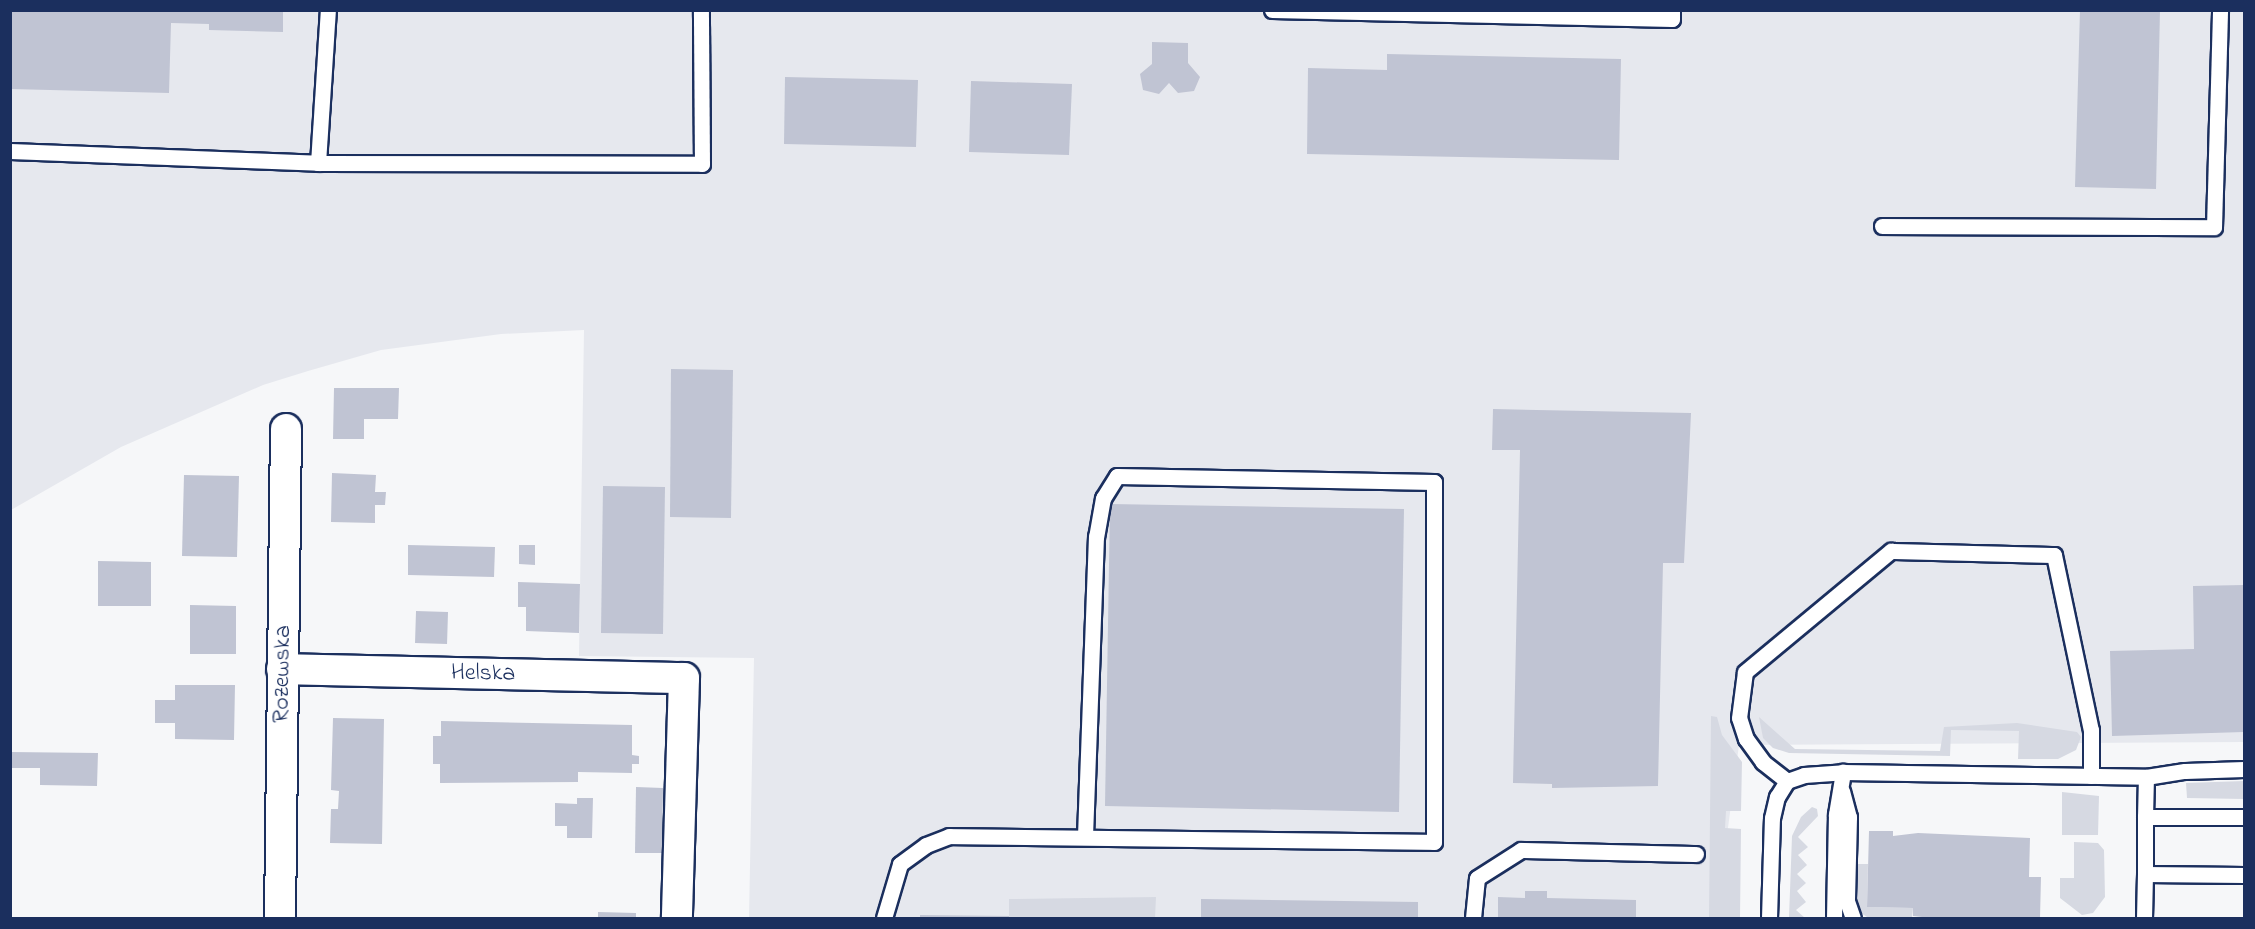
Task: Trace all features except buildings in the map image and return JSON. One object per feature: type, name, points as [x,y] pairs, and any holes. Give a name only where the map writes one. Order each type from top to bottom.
[{"type":"street","name":"Rozewska","points":[[280,918],[286,429]]},
{"type":"street","name":"Helska","points":[[282,669],[684,678],[677,918]]},
{"type":"lane","points":[[318,163],[328,10]]},
{"type":"lane","points":[[10,151],[318,163],[702,164],[701,10]]},
{"type":"lane","points":[[1272,10],[1672,19],[1672,10]]},
{"type":"lane","points":[[1882,226],[2214,227],[2220,10]]},
{"type":"lane","points":[[884,918],[900,864],[926,845],[950,836],[1434,842],[1434,482],[1117,476],[1103,498],[1096,536],[1085,837]]},
{"type":"lane","points":[[1787,781],[1763,762],[1746,739],[1739,718],[1745,672],[1891,551],[2054,555],[2091,730],[2091,776]]},
{"type":"lane","points":[[1769,918],[1772,818],[1787,781],[1804,775],[1843,772],[2146,777],[2185,771],[2244,769]]},
{"type":"lane","points":[[1834,918],[1836,814],[1842,791],[1843,772]]},
{"type":"lane","points":[[2144,918],[2146,777]]},
{"type":"lane","points":[[1842,791],[1849,817],[1847,901],[1853,918]]},
{"type":"lane","points":[[2145,817],[2244,817]]},
{"type":"lane","points":[[1473,918],[1477,878],[1521,850],[1696,854]]},
{"type":"lane","points":[[2145,874],[2244,875]]},
{"type":"shaded area","points":[[11,11],[2244,11],[2244,742],[1739,745],[1716,918],[749,918],[754,658],[579,656],[584,330],[501,334],[381,350],[263,385],[121,447],[11,510]]},
{"type":"shaded area","points":[[1711,716],[1717,717],[1722,735],[1742,762],[1741,811],[1726,811],[1725,828],[1741,829],[1740,918],[1709,918]]},
{"type":"shaded area","points":[[1759,717],[1795,749],[1940,751],[1944,727],[2017,723],[2077,732],[2081,737],[2076,750],[2058,759],[2018,759],[2019,731],[1951,730],[1950,756],[1789,753],[1773,748],[1763,738]]},
{"type":"shaded area","points":[[2244,781],[2244,799],[2187,798],[2186,783]]},
{"type":"shaded area","points":[[2062,792],[2099,796],[2098,835],[2062,835]]},
{"type":"shaded area","points":[[1812,807],[1817,809],[1818,816],[1798,837],[1808,847],[1798,855],[1807,865],[1797,874],[1806,883],[1797,891],[1806,902],[1796,910],[1805,918],[1789,918],[1792,836],[1801,817]]},
{"type":"shaded area","points":[[2074,842],[2098,843],[2104,850],[2105,897],[2093,913],[2082,915],[2060,898],[2060,878],[2074,878]]},
{"type":"shaded area","points":[[1855,864],[1868,864],[1867,907],[1913,908],[1912,918],[1867,917],[1861,913],[1855,900]]},
{"type":"shaded area","points":[[1156,897],[1155,918],[1009,918],[1009,899]]}]
